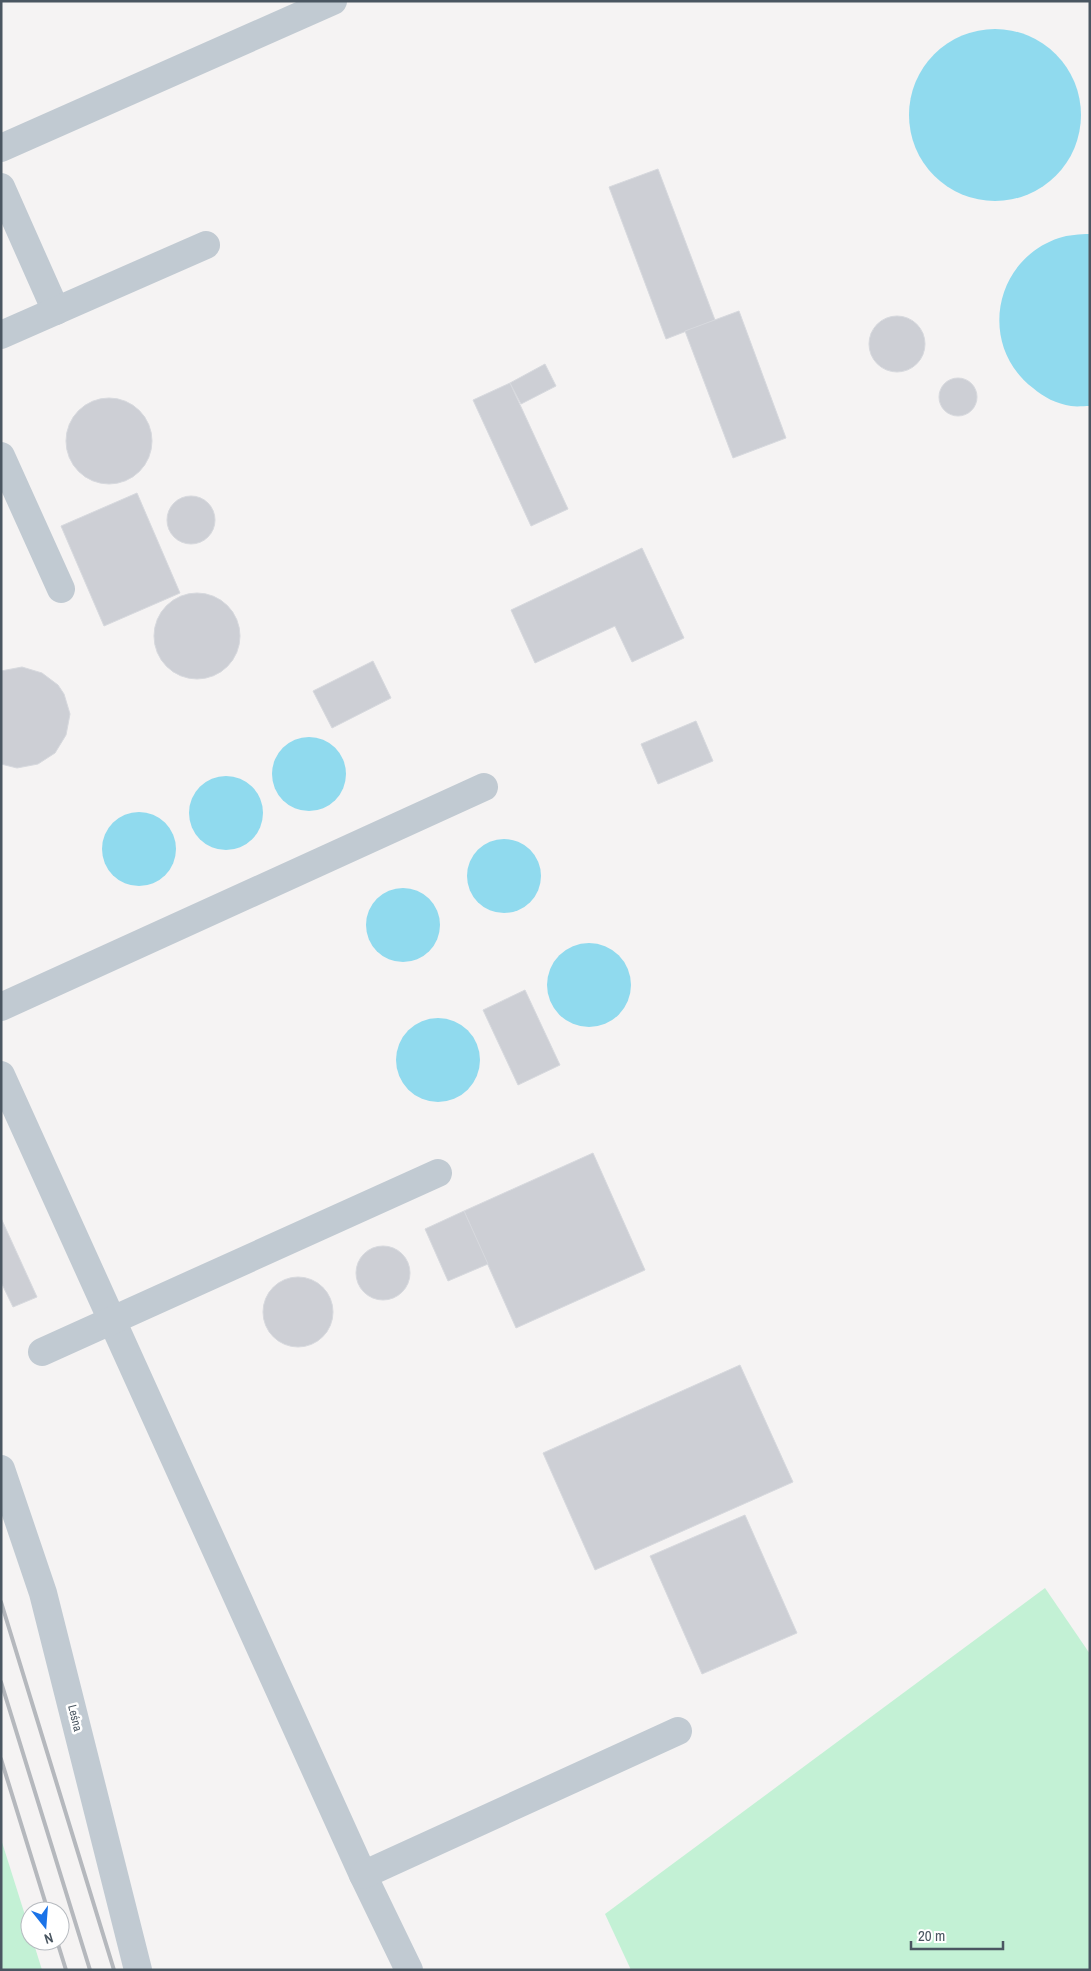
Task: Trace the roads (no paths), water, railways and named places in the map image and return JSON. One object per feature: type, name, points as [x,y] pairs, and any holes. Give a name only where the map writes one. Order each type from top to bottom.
[{"type":"street","points":[[1,148],[333,1]]},
{"type":"street","points":[[1,187],[56,311]]},
{"type":"street","points":[[1,335],[206,245]]},
{"type":"street","points":[[1,456],[61,589]]},
{"type":"street","points":[[1,1007],[484,787]]},
{"type":"street","points":[[1,1075],[363,1875],[409,1970]]},
{"type":"street","points":[[42,1352],[438,1173]]},
{"type":"street","name":"Leśna","points":[[1,1469],[43,1593],[138,1970]]},
{"type":"street","points":[[363,1875],[678,1731]]},
{"type":"water","points":[[987,29],[1003,29],[1028,35],[1036,39],[1050,48],[1062,60],[1075,82],[1081,115],[1075,148],[1062,170],[1050,182],[1028,195],[1003,201],[987,201],[962,195],[954,191],[940,182],[928,170],[915,148],[909,123],[909,107],[915,82],[919,74],[928,60],[940,48],[962,35]]},
{"type":"water","points":[[1090,234],[1090,406],[1073,406],[1055,402],[1041,394],[1016,370],[1005,350],[1000,328],[1001,306],[1007,284],[1019,265],[1037,249],[1059,238]]},
{"type":"water","points":[[309,737],[330,743],[340,753],[346,774],[340,795],[330,805],[309,811],[288,805],[278,795],[272,774],[278,753],[288,743]]},
{"type":"water","points":[[226,776],[247,782],[257,792],[263,813],[257,834],[247,844],[226,850],[205,844],[195,834],[189,813],[195,792],[205,782]]},
{"type":"water","points":[[139,812],[160,818],[170,828],[176,849],[170,870],[160,880],[139,886],[118,880],[108,870],[102,849],[108,828],[118,818]]},
{"type":"water","points":[[504,839],[525,845],[535,855],[541,876],[535,897],[525,907],[504,913],[483,907],[473,897],[467,876],[473,855],[483,845]]},
{"type":"water","points":[[403,888],[424,894],[434,904],[440,925],[434,946],[424,956],[403,962],[382,956],[372,946],[366,925],[372,904],[382,894]]},
{"type":"water","points":[[589,943],[612,950],[624,962],[631,985],[624,1008],[612,1020],[589,1027],[566,1020],[554,1008],[547,985],[554,962],[566,950]]},
{"type":"water","points":[[438,1018],[461,1025],[473,1037],[480,1060],[473,1083],[461,1095],[438,1102],[415,1095],[403,1083],[396,1060],[403,1037],[415,1025]]},
{"type":"railway","points":[[1,1602],[114,1970]]},
{"type":"railway","points":[[1,1682],[90,1970]]},
{"type":"railway","points":[[1,1759],[45,1901]]},
{"type":"railway","points":[[60,1951],[66,1970]]}]
